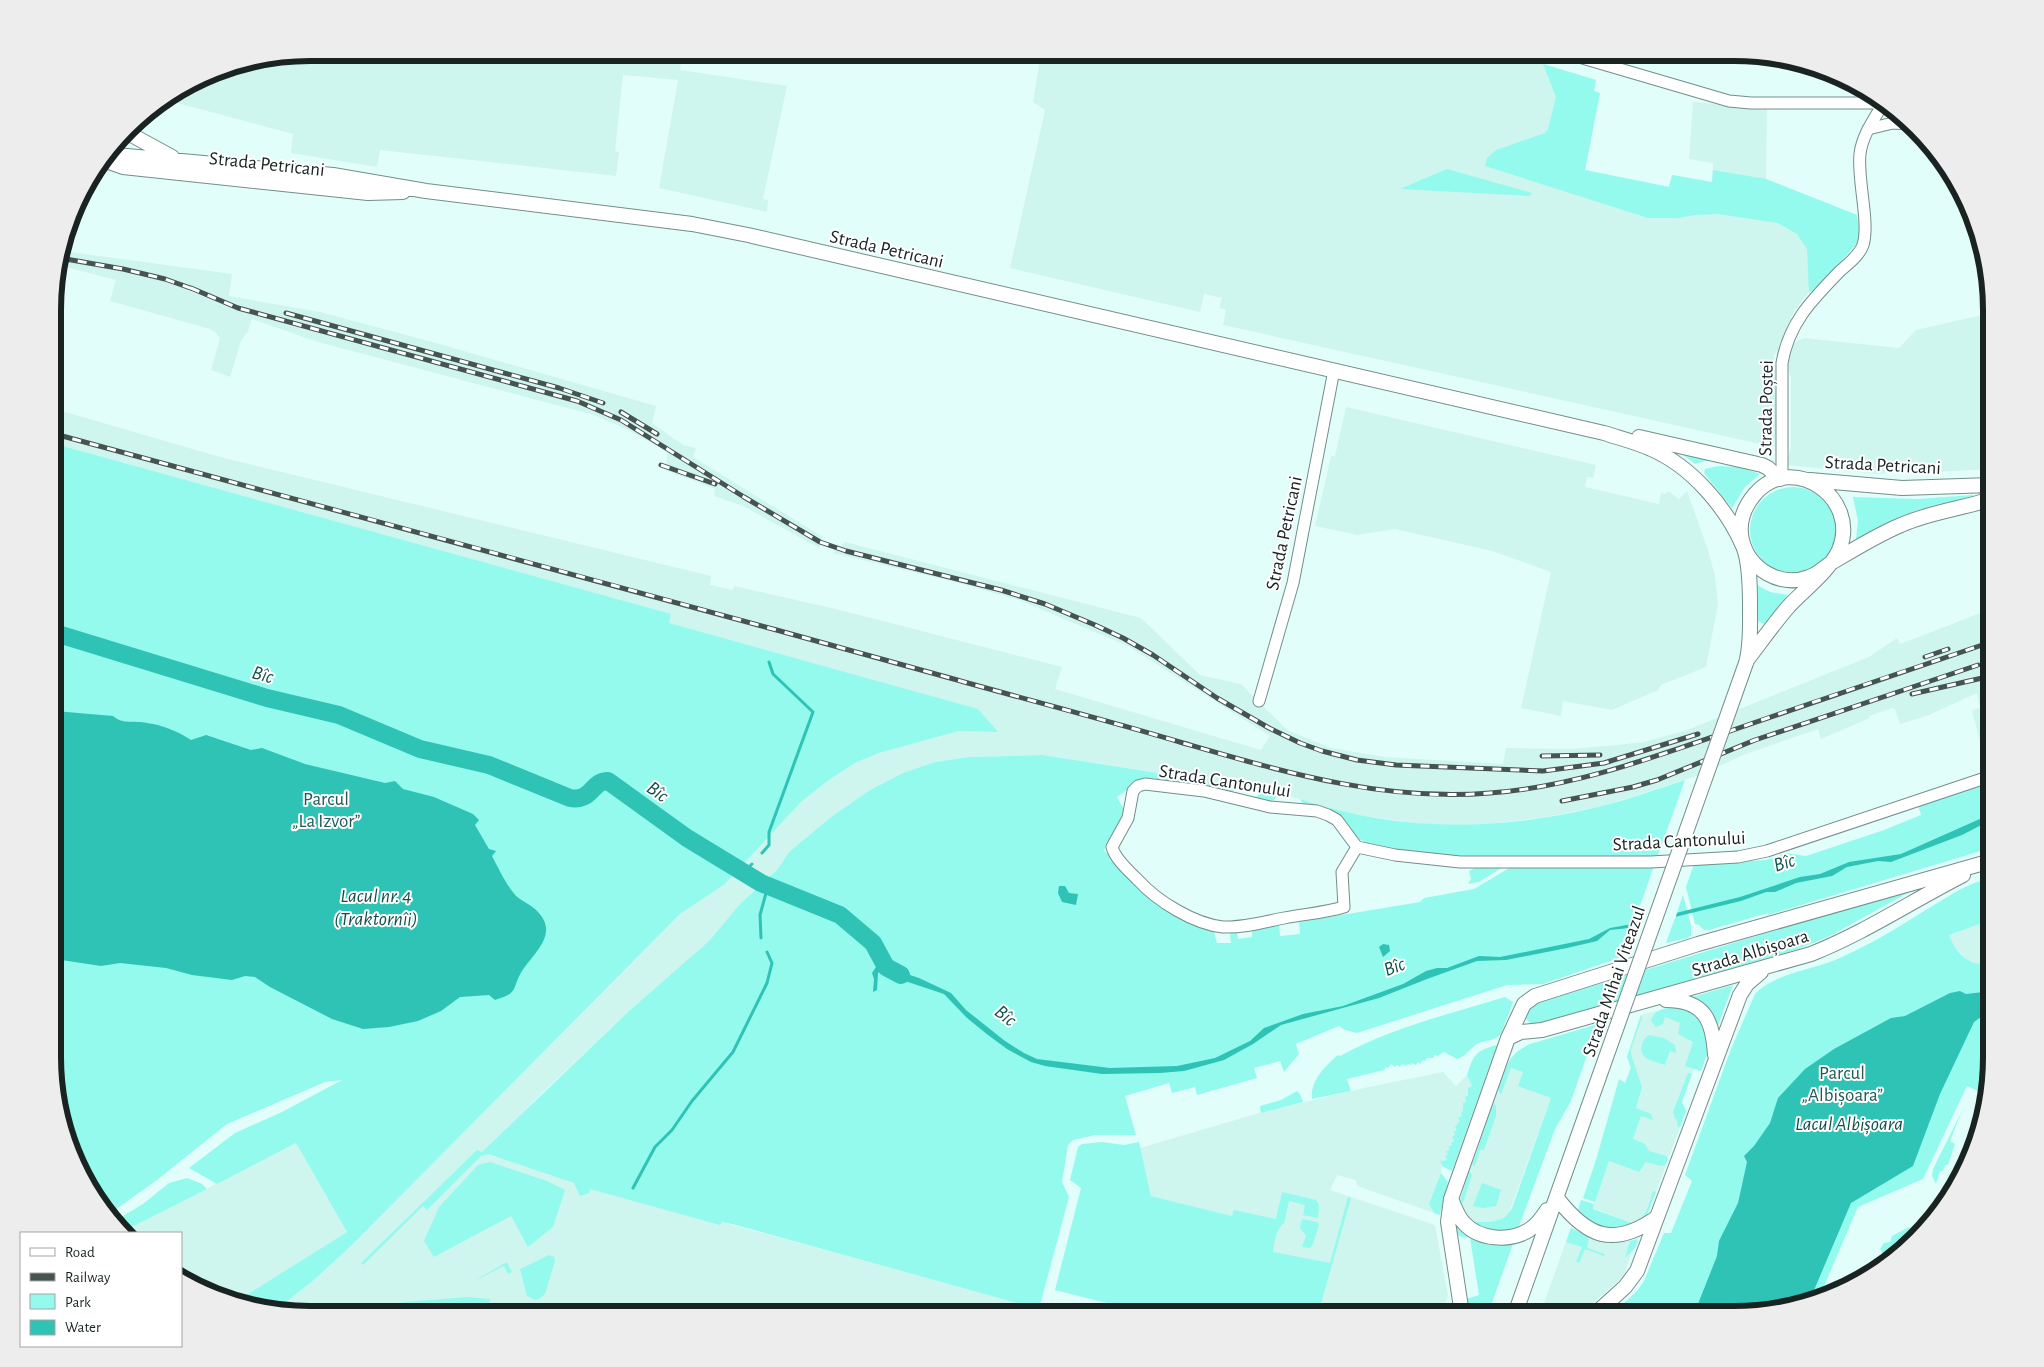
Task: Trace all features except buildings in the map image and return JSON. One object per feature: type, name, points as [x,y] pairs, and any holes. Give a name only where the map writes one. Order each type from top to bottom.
[{"type":"main road","points":[[133,135],[203,175]]},
{"type":"main road","name":"Strada Petricani","points":[[115,157],[179,160],[333,175],[426,191],[672,221],[733,232],[1604,432],[1638,436],[1744,460],[1768,468],[1781,479]]},
{"type":"main road","name":"Strada Petricani","points":[[110,163],[124,167],[368,193],[426,191]]},
{"type":"main road","name":"Strada Petricani","points":[[1604,432],[1652,449],[1688,472],[1716,500],[1744,547]]},
{"type":"main road","points":[[1830,564],[1838,551],[1843,536],[1843,521],[1838,506],[1829,494],[1817,484],[1802,479],[1781,479],[1767,484],[1750,501],[1744,511],[1741,535],[1744,547],[1750,558],[1759,568],[1770,575],[1782,579],[1808,578],[1892,529],[1916,518],[1983,501]]},
{"type":"main road","name":"Strada Petricani","points":[[1802,479],[1902,488],[1983,485]]},
{"type":"main road","name":"Strada Mihai Viteazul","points":[[1518,1306],[1747,661],[1750,598],[1744,547]]},
{"type":"main road","name":"Strada Mihai Viteazul","points":[[1747,661],[1776,622],[1830,564]]},
{"type":"main road","name":"Strada Albișoara","points":[[1461,1306],[1448,1222],[1451,1199],[1508,1038],[1524,1004],[1534,996],[1698,944],[1912,882],[1983,864]]},
{"type":"main road","name":"Strada Albișoara","points":[[1508,1038],[1521,1032],[1542,1030],[1653,1000],[1834,945],[1913,900],[1983,865]]},
{"type":"main road","points":[[1912,882],[1916,889],[1913,900]]},
{"type":"main road","points":[[1604,1306],[1624,1287],[1637,1271],[1740,995],[1747,984],[1770,966]]},
{"type":"main road","points":[[1653,1000],[1689,1002],[1701,1010],[1708,1018],[1712,1030],[1715,1060]]},
{"type":"main road","points":[[1502,1056],[1520,1042],[1542,1030]]},
{"type":"main road","points":[[1451,1199],[1459,1216],[1469,1228],[1480,1234],[1503,1238],[1514,1237],[1530,1230],[1538,1223],[1557,1198],[1571,1217],[1594,1232],[1609,1235],[1625,1234],[1640,1229],[1656,1218]]},
{"type":"street","name":"Strada Poștei","points":[[1593,61],[1729,100],[1752,103],[1872,103]]},
{"type":"street","name":"Strada Poștei","points":[[1781,479],[1782,362],[1784,351],[1804,308],[1855,256],[1862,246],[1864,230],[1860,154],[1868,129],[1881,110]]},
{"type":"street","points":[[1868,129],[1898,123]]},
{"type":"street","name":"Strada Petricani","points":[[1259,701],[1293,583],[1334,370]]},
{"type":"street","name":"Strada Cantonului","points":[[1357,847],[1342,872],[1344,907],[1258,924],[1224,927],[1193,918],[1151,894],[1129,871],[1112,847],[1128,818],[1133,791],[1138,786],[1145,784],[1204,791],[1270,806],[1318,811],[1337,820],[1357,847],[1395,855],[1485,862],[1651,862],[1738,857],[1774,848],[1983,779]]},
{"type":"shaded area","points":[[310,61],[681,61],[680,70],[787,86],[763,199],[768,200],[767,212],[659,188],[678,80],[623,75],[615,151],[619,152],[616,176],[380,150],[377,167],[291,153],[293,134],[174,102],[200,87],[230,74],[278,63]]},
{"type":"shaded area","points":[[1040,61],[1546,61],[1544,64],[1596,80],[1594,91],[1600,93],[1585,170],[1669,187],[1672,175],[1712,182],[1713,163],[1689,159],[1693,102],[1767,108],[1766,179],[1857,215],[1858,242],[1816,290],[1809,292],[1794,311],[1781,346],[1774,355],[1777,424],[1774,447],[1223,325],[1226,310],[1219,308],[1222,298],[1204,294],[1200,312],[1010,268],[1045,110],[1033,102]]},
{"type":"shaded area","points":[[69,252],[232,274],[229,296],[320,312],[656,406],[652,423],[683,445],[696,448],[693,457],[823,537],[819,548],[743,506],[714,496],[715,489],[665,470],[668,452],[626,429],[594,415],[318,342],[252,319],[248,331],[241,341],[230,377],[211,370],[220,338],[216,333],[210,329],[110,301],[116,280],[65,267]]},
{"type":"shaded area","points":[[1983,315],[1983,469],[1920,473],[1919,471],[1896,471],[1878,474],[1786,465],[1791,448],[1791,377],[1786,363],[1790,351],[1797,341],[1804,338],[1899,348],[1916,330]]},
{"type":"shaded area","points":[[1346,407],[1596,465],[1593,478],[1587,477],[1585,487],[1659,504],[1661,493],[1666,494],[1668,491],[1679,499],[1687,491],[1715,576],[1718,604],[1706,667],[1661,685],[1658,690],[1612,710],[1563,701],[1561,716],[1521,708],[1551,572],[1492,551],[1395,529],[1357,535],[1315,526],[1331,456],[1335,456]]},
{"type":"shaded area","points":[[61,411],[220,457],[711,576],[710,585],[733,590],[734,586],[840,610],[1062,667],[1055,689],[1261,750],[1270,736],[1128,646],[1019,600],[955,582],[833,553],[845,542],[1141,618],[1200,675],[1241,684],[1289,731],[1331,748],[1385,757],[1503,764],[1506,748],[1571,749],[1617,745],[1644,742],[1687,730],[1869,657],[1897,638],[1900,644],[1983,612],[1983,753],[1972,710],[1980,708],[1977,693],[1929,715],[1900,724],[1895,709],[1892,708],[1869,716],[1870,718],[1821,739],[1818,729],[1743,755],[1703,774],[1603,806],[1541,818],[1470,826],[1435,826],[1350,814],[1300,799],[1235,785],[1042,755],[970,757],[935,762],[903,773],[870,790],[831,817],[789,852],[778,869],[765,881],[743,865],[801,802],[855,763],[879,753],[959,731],[997,732],[61,457]]},
{"type":"shaded area","points":[[736,873],[759,886],[740,904],[709,941],[629,1011],[541,1094],[483,1153],[590,1186],[1031,1306],[310,1306],[283,1304],[314,1280],[352,1245],[680,914],[725,884]]},
{"type":"shaded area","points":[[1983,923],[1983,964],[1968,961],[1952,944],[1949,935]]},
{"type":"shaded area","points":[[1680,1005],[1690,1008],[1701,1071],[1694,1069],[1682,1102],[1686,1111],[1656,1192],[1644,1217],[1638,1222],[1632,1223],[1592,1208],[1609,1161],[1639,1172],[1613,1153],[1625,1083],[1631,1067],[1627,1057],[1641,1015]]},
{"type":"shaded area","points":[[1511,1068],[1523,1072],[1551,1098],[1509,1213],[1496,1222],[1470,1223],[1459,1205],[1460,1201],[1462,1202],[1471,1171],[1469,1170],[1472,1165],[1475,1165],[1496,1105],[1493,1104],[1498,1090],[1500,1094]]},
{"type":"shaded area","points":[[1443,1072],[1456,1086],[1467,1075],[1472,1086],[1447,1160],[1440,1161],[1442,1166],[1441,1173],[1429,1204],[1434,1213],[1360,1187],[1357,1185],[1356,1180],[1337,1175],[1330,1190],[1435,1225],[1448,1296],[1445,1306],[1224,1306],[1234,1210],[1232,1216],[1151,1196],[1140,1148],[1259,1113],[1364,1088]]},
{"type":"shaded area","points":[[296,1143],[347,1232],[244,1296],[215,1287],[182,1270],[182,1232],[133,1232],[130,1228]]},
{"type":"shaded area","points":[[1571,1228],[1600,1241],[1623,1242],[1638,1239],[1624,1276],[1589,1306],[1543,1306]]},
{"type":"green space","points":[[1543,64],[1596,80],[1594,91],[1600,93],[1585,170],[1669,187],[1672,175],[1712,182],[1713,170],[1766,179],[1857,215],[1860,233],[1858,242],[1816,290],[1809,292],[1807,249],[1797,234],[1778,223],[1718,214],[1678,218],[1648,218],[1485,166],[1487,158],[1496,150],[1545,133],[1548,129],[1556,97]]},
{"type":"green space","points":[[1447,169],[1532,193],[1530,196],[1400,189]]},
{"type":"green space","name":"Parcul „La Izvor”","points":[[61,446],[671,614],[669,623],[978,709],[998,732],[959,731],[879,753],[855,763],[801,802],[725,884],[680,914],[352,1245],[314,1280],[283,1304],[244,1296],[347,1232],[296,1143],[217,1184],[189,1168],[235,1133],[282,1112],[342,1080],[325,1082],[227,1124],[157,1180],[115,1210],[103,1195],[80,1152],[74,1137],[63,1089],[61,1057]]},
{"type":"green space","points":[[1677,450],[1712,459],[1695,464]]},
{"type":"green space","points":[[1718,466],[1739,467],[1760,474],[1745,487],[1732,508],[1704,473],[1705,469]]},
{"type":"green space","points":[[1793,487],[1810,490],[1824,499],[1833,513],[1836,530],[1833,547],[1824,561],[1810,570],[1793,573],[1776,570],[1762,561],[1753,547],[1750,530],[1753,513],[1762,499],[1776,490]]},
{"type":"green space","points":[[1973,495],[1973,498],[1911,512],[1856,539],[1858,521],[1853,497],[1918,499]]},
{"type":"green space","points":[[1757,585],[1770,592],[1788,595],[1764,624],[1758,621]]},
{"type":"green space","points":[[1042,755],[1235,785],[1233,792],[1193,784],[1183,786],[1167,784],[1154,778],[1137,783],[1117,797],[1125,811],[1125,815],[1119,828],[1107,842],[1104,851],[1115,860],[1137,887],[1197,923],[1197,927],[1214,932],[1217,943],[1231,943],[1230,933],[1237,932],[1238,939],[1252,937],[1252,930],[1256,927],[1279,922],[1280,936],[1300,934],[1299,922],[1420,902],[1424,898],[1474,889],[1511,867],[1654,866],[1622,957],[1543,984],[1507,985],[1357,1033],[1345,1030],[1339,1026],[1296,1044],[1299,1054],[1284,1072],[1280,1061],[1254,1068],[1257,1078],[1197,1095],[1195,1087],[1172,1093],[1169,1083],[1125,1096],[1136,1135],[1095,1135],[1073,1140],[1068,1145],[1062,1182],[1069,1197],[1040,1306],[1028,1306],[732,1224],[722,1222],[720,1225],[590,1189],[589,1193],[580,1196],[574,1183],[488,1154],[481,1156],[427,1210],[423,1206],[363,1265],[361,1263],[477,1150],[482,1152],[629,1011],[709,941],[740,904],[778,869],[789,852],[831,817],[870,790],[903,773],[935,762],[970,757]]},
{"type":"green space","points":[[1685,780],[1657,858],[1453,857],[1406,851],[1368,844],[1305,807],[1300,799],[1375,818],[1450,825],[1488,824],[1564,814],[1602,806]]},
{"type":"green space","points":[[1983,782],[1983,850],[1768,915],[1768,913],[1709,930],[1704,930],[1695,924],[1686,887],[1694,864],[1766,860],[1786,853],[1806,856],[1884,830],[1921,815],[1918,805]]},
{"type":"green space","points":[[1259,792],[1278,796],[1271,802],[1256,800]]},
{"type":"green space","points":[[1477,867],[1503,867],[1479,882],[1468,884],[1471,879],[1469,871]]},
{"type":"green space","name":"Parcul „Albișoara”","points":[[1983,880],[1983,923],[1949,935],[1955,947],[1964,957],[1969,961],[1983,964],[1981,1089],[1980,1092],[1967,1086],[1923,1179],[1858,1207],[1823,1290],[1766,1304],[1734,1306],[1621,1306],[1637,1291],[1644,1281],[1664,1233],[1671,1233],[1692,1181],[1685,1175],[1731,1049],[1755,994],[1763,987],[1784,976],[1832,961],[1857,950],[1974,883]]},
{"type":"green space","points":[[1910,889],[1911,891],[1828,937],[1795,950],[1537,1025],[1532,1025],[1526,1019],[1527,1011],[1537,1003]]},
{"type":"green space","points":[[1683,895],[1691,925],[1691,935],[1688,938],[1666,943]]},
{"type":"green space","points":[[1733,985],[1717,1028],[1689,998]]},
{"type":"green space","points":[[1505,997],[1513,1002],[1501,1034],[1496,1038],[1477,1044],[1460,1058],[1457,1059],[1444,1052],[1438,1056],[1435,1055],[1433,1058],[1423,1060],[1420,1064],[1418,1062],[1416,1065],[1412,1063],[1411,1065],[1408,1064],[1406,1066],[1402,1064],[1400,1067],[1397,1065],[1395,1067],[1391,1064],[1384,1070],[1347,1079],[1351,1091],[1312,1099],[1313,1086],[1319,1074],[1338,1055],[1340,1056],[1379,1037]]},
{"type":"green space","points":[[1680,1005],[1701,1017],[1710,1046],[1701,1071],[1685,1066],[1693,1042],[1678,1034],[1680,1023],[1665,1017],[1663,1024],[1656,1027],[1651,1021],[1655,1013]]},
{"type":"green space","points":[[1641,1015],[1642,1018],[1631,1049],[1642,1087],[1636,1108],[1651,1114],[1653,1120],[1641,1116],[1633,1139],[1645,1144],[1649,1151],[1666,1156],[1668,1159],[1665,1165],[1661,1166],[1646,1162],[1639,1172],[1609,1161],[1595,1202],[1583,1198],[1619,1079],[1625,1083],[1631,1068],[1627,1057]]},
{"type":"green space","points":[[1598,1024],[1571,1101],[1555,1129],[1518,1229],[1500,1232],[1484,1228],[1473,1222],[1495,1221],[1504,1217],[1512,1208],[1551,1098],[1518,1086],[1523,1072],[1511,1068],[1501,1095],[1498,1090],[1508,1062],[1516,1052],[1530,1044]]},
{"type":"green space","points":[[1649,1035],[1664,1038],[1675,1045],[1676,1053],[1670,1051],[1665,1065],[1649,1060],[1641,1051],[1645,1039]]},
{"type":"green space","points":[[1497,1045],[1452,1171],[1442,1166],[1440,1161],[1447,1160],[1445,1156],[1448,1154],[1446,1151],[1450,1150],[1448,1147],[1454,1141],[1452,1137],[1457,1130],[1455,1127],[1460,1121],[1458,1118],[1462,1116],[1461,1112],[1463,1111],[1463,1103],[1466,1102],[1465,1097],[1468,1096],[1468,1088],[1472,1086],[1467,1075],[1469,1068],[1476,1054]]},
{"type":"green space","points":[[1688,1073],[1692,1074],[1682,1102],[1686,1111],[1680,1127],[1678,1127],[1673,1112]]},
{"type":"green space","points":[[1297,1091],[1303,1102],[1261,1113],[1260,1106],[1281,1100]]},
{"type":"green space","points":[[1493,1104],[1496,1105],[1496,1116],[1484,1150],[1480,1150],[1475,1166],[1472,1165]]},
{"type":"green space","points":[[1962,1111],[1950,1141],[1955,1144],[1948,1165],[1945,1165],[1943,1171],[1940,1171],[1936,1184],[1932,1176],[1933,1169]]},
{"type":"green space","points":[[1102,1142],[1124,1145],[1139,1142],[1151,1196],[1232,1216],[1234,1210],[1276,1219],[1282,1192],[1316,1200],[1319,1205],[1318,1218],[1303,1215],[1305,1205],[1289,1201],[1284,1223],[1276,1236],[1273,1252],[1330,1263],[1348,1197],[1351,1198],[1320,1306],[1118,1306],[1055,1290],[1081,1188],[1070,1180],[1078,1147],[1082,1144]]},
{"type":"green space","points":[[490,1162],[547,1181],[565,1190],[553,1227],[528,1247],[511,1216],[434,1257],[424,1241],[439,1207],[478,1165]]},
{"type":"green space","points":[[1469,1170],[1472,1175],[1463,1203],[1460,1201]]},
{"type":"green space","points":[[1441,1173],[1448,1182],[1440,1215],[1434,1213],[1429,1204]]},
{"type":"green space","points":[[187,1178],[202,1184],[207,1189],[130,1228],[120,1218],[143,1204],[169,1183]]},
{"type":"green space","points":[[1482,1183],[1501,1190],[1496,1206],[1483,1208],[1473,1206]]},
{"type":"green space","points":[[1653,1191],[1656,1192],[1646,1218],[1640,1223],[1609,1230],[1576,1216],[1581,1200],[1594,1204],[1593,1209],[1632,1223],[1644,1215],[1649,1206]]},
{"type":"green space","points":[[1302,1219],[1317,1222],[1319,1225],[1310,1248],[1302,1247],[1306,1236],[1300,1228]]},
{"type":"green space","points":[[1456,1226],[1472,1236],[1488,1242],[1513,1244],[1491,1306],[1466,1306],[1466,1299],[1479,1295],[1470,1238],[1459,1236],[1454,1228]]},
{"type":"green space","points":[[1909,1227],[1911,1230],[1914,1228],[1899,1243],[1873,1263],[1881,1257],[1882,1252],[1880,1249],[1884,1243],[1890,1242],[1892,1236]]},
{"type":"green space","points":[[1571,1228],[1589,1237],[1587,1248],[1605,1254],[1604,1256],[1585,1249],[1579,1263],[1576,1262],[1582,1247],[1566,1242]]},
{"type":"green space","points":[[1638,1239],[1636,1247],[1625,1258],[1630,1241]]},
{"type":"green space","points":[[549,1255],[554,1257],[555,1261],[545,1294],[535,1300],[527,1296],[520,1269]]},
{"type":"green space","points":[[507,1262],[512,1272],[508,1274],[504,1266],[472,1282]]},
{"type":"green space","points":[[467,1297],[490,1299],[489,1306],[381,1306]]},
{"type":"water","name":"Lacul nr. 4 (Traktornîi)","points":[[61,712],[113,716],[125,721],[153,724],[175,731],[191,740],[206,735],[251,750],[262,748],[305,764],[385,783],[395,781],[403,789],[434,797],[473,814],[479,820],[475,825],[489,849],[496,851],[492,856],[503,877],[516,896],[535,909],[546,925],[544,939],[520,974],[509,995],[495,1000],[489,995],[460,997],[441,1011],[418,1021],[389,1027],[363,1029],[332,1019],[270,987],[255,977],[245,976],[232,980],[192,975],[166,968],[120,963],[101,966],[61,960]]},
{"type":"water","points":[[1983,818],[1983,824],[1962,835],[1891,862],[1878,861],[1847,867],[1832,876],[1796,883],[1775,892],[1766,892],[1741,901],[1629,928],[1610,930],[1597,941],[1506,960],[1477,961],[1379,998],[1281,1025],[1253,1044],[1224,1060],[1184,1071],[1102,1074],[1045,1066],[1031,1062],[1007,1049],[967,1018],[944,994],[887,975],[882,970],[878,973],[877,990],[873,992],[874,979],[872,973],[876,967],[883,963],[889,968],[919,978],[951,993],[966,1010],[1005,1041],[1037,1059],[1110,1068],[1177,1066],[1215,1058],[1250,1041],[1264,1028],[1303,1014],[1343,1006],[1403,984],[1426,971],[1447,968],[1479,956],[1500,957],[1589,939],[1610,928],[1740,897],[1800,877],[1820,874],[1849,862],[1901,854]]},
{"type":"water","points":[[1059,886],[1065,886],[1069,893],[1078,894],[1076,905],[1062,902],[1058,893]]},
{"type":"water","points":[[1383,944],[1389,945],[1390,951],[1383,957],[1379,947]]},
{"type":"water","name":"Lacul Albișoara","points":[[1960,991],[1966,994],[1983,992],[1983,1016],[1974,1022],[1940,1094],[1913,1166],[1851,1203],[1813,1293],[1766,1304],[1697,1306],[1717,1256],[1719,1241],[1738,1203],[1747,1162],[1744,1156],[1754,1146],[1770,1123],[1778,1098],[1805,1069],[1834,1049],[1891,1018],[1905,1016],[1950,993]]},
{"type":"pier","points":[[1678,910],[1675,919],[1632,930],[1635,921]]},
{"type":"waterway","name":"Bîc","points":[[61,635],[267,698],[339,715],[420,749],[489,765],[570,798],[583,797],[598,784],[608,781],[687,838],[761,883],[840,915],[873,943],[886,967],[901,975]]},
{"type":"waterway","points":[[762,853],[769,845],[769,832],[813,712],[773,674],[769,662]]},
{"type":"waterway","points":[[743,873],[752,864]]},
{"type":"waterway","points":[[761,938],[760,915],[768,886]]},
{"type":"waterway","points":[[633,1188],[655,1147],[672,1130],[692,1101],[733,1052],[767,983],[772,963],[767,952]]},
{"type":"railway","points":[[67,259],[165,279],[196,290]]},
{"type":"railway","points":[[191,288],[238,308],[577,401],[621,420],[820,542],[846,551],[1001,590],[1045,604],[1123,638],[1153,655],[1217,698],[1269,728],[1322,751],[1357,760],[1396,765],[1543,771],[1604,763],[1698,734]]},
{"type":"railway","points":[[286,313],[559,388],[603,403]]},
{"type":"railway","points":[[621,412],[657,434]]},
{"type":"railway","points":[[61,436],[726,616],[1259,764],[1297,774],[1373,789],[1451,795],[1490,793],[1521,790],[1583,778],[1674,750],[1983,645]]},
{"type":"railway","points":[[661,465],[715,484]]},
{"type":"railway","points":[[1925,657],[1948,649]]},
{"type":"railway","points":[[1562,801],[1633,787],[1657,780],[1755,740],[1978,665]]},
{"type":"railway","points":[[1912,694],[1983,678]]},
{"type":"railway","points":[[1542,756],[1600,755]]}]
